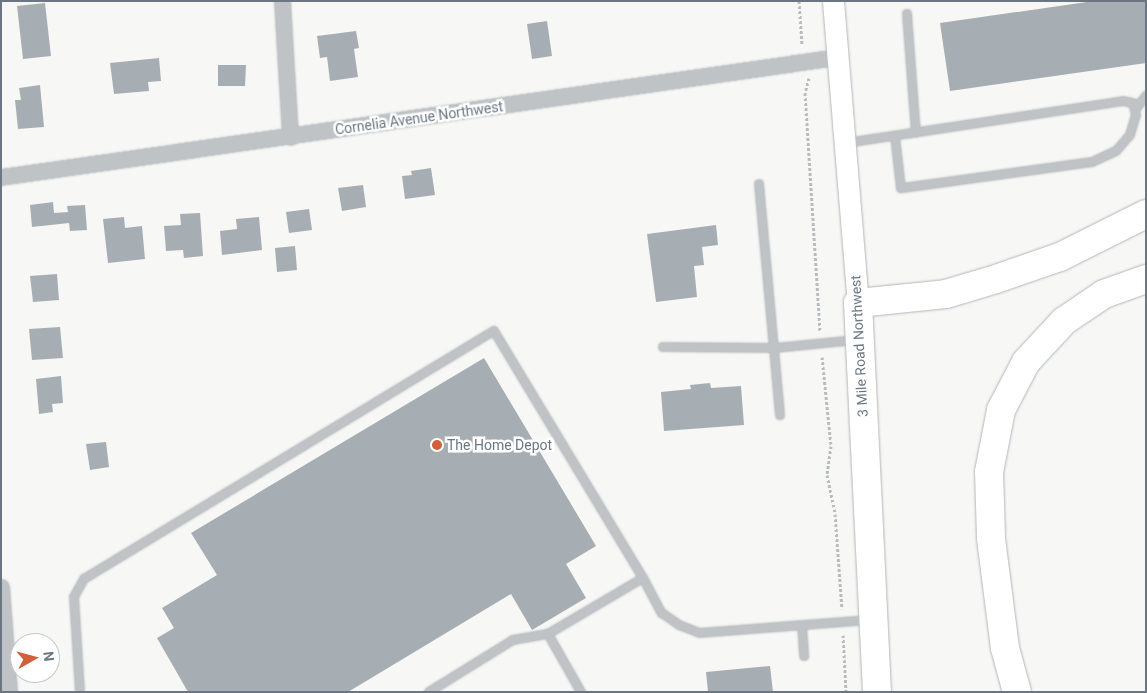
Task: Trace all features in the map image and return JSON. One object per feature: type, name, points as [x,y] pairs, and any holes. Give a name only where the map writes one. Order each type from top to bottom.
[{"type":"highway","points":[[858,303],[946,294],[1060,257],[1146,214]]},
{"type":"highway","points":[[1017,692],[1005,648],[991,538],[989,472],[1001,410],[1026,362],[1064,321],[1104,294],[1146,279]]},
{"type":"highway","name":"3 Mile Road Northwest","points":[[858,303],[877,692]]},
{"type":"main road","name":"3 Mile Road Northwest","points":[[833,1],[836,57],[858,303]]},
{"type":"street","points":[[282,1],[290,137]]},
{"type":"street","name":"Cornelia Avenue Northwest","points":[[1,177],[290,137],[836,57]]},
{"type":"street","points":[[1,586],[8,692]]},
{"type":"lane","points":[[907,14],[916,133]]},
{"type":"lane","points":[[1134,110],[1146,96]]},
{"type":"lane","points":[[844,143],[1123,101],[1133,103],[1134,110],[1130,135],[1116,151],[1092,162],[901,188],[895,136]]},
{"type":"lane","points":[[759,184],[780,415]]},
{"type":"lane","points":[[80,692],[74,597],[84,580],[494,331],[643,578],[662,613],[678,625],[700,633],[873,619]]},
{"type":"lane","points":[[663,347],[775,348],[860,339]]},
{"type":"lane","points":[[429,692],[513,640],[548,634],[643,578]]},
{"type":"lane","points":[[802,625],[804,656]]},
{"type":"lane","points":[[548,634],[580,692]]},
{"type":"building","points":[[1094,1],[1145,1],[1146,63],[950,91],[940,23]]},
{"type":"building","points":[[45,3],[51,56],[23,59],[17,6]]},
{"type":"building","points":[[547,21],[552,56],[532,59],[527,24]]},
{"type":"building","points":[[356,31],[359,48],[354,49],[358,77],[330,81],[327,57],[320,58],[317,36]]},
{"type":"building","points":[[159,58],[161,81],[148,82],[149,91],[114,94],[110,63]]},
{"type":"building","points":[[218,65],[246,65],[245,86],[218,86]]},
{"type":"building","points":[[40,85],[44,127],[18,129],[15,100],[21,100],[19,88]]},
{"type":"building","points":[[431,168],[435,195],[405,199],[402,176],[412,175],[411,171]]},
{"type":"building","points":[[363,185],[366,207],[342,211],[338,188]]},
{"type":"building","points":[[53,202],[54,213],[68,212],[67,206],[85,205],[87,230],[70,231],[69,223],[32,227],[30,205]]},
{"type":"building","points":[[309,209],[312,230],[289,233],[286,212]]},
{"type":"building","points":[[200,213],[203,256],[184,258],[183,250],[166,251],[164,226],[181,225],[180,214]]},
{"type":"building","points":[[124,217],[125,228],[142,226],[145,259],[108,263],[103,219]]},
{"type":"building","points":[[259,217],[262,250],[222,255],[220,231],[237,229],[236,219]]},
{"type":"building","points":[[716,225],[718,245],[702,247],[704,265],[694,266],[697,297],[656,302],[647,234]]},
{"type":"building","points":[[295,246],[297,270],[277,272],[275,248]]},
{"type":"building","points":[[57,274],[59,300],[33,302],[30,276]]},
{"type":"building","points":[[60,327],[63,358],[32,360],[29,329]]},
{"type":"building","name":"The Home Depot","points":[[484,358],[596,546],[566,564],[586,598],[532,630],[511,594],[348,692],[188,692],[157,638],[174,628],[162,608],[217,575],[191,533]]},
{"type":"building","points":[[61,376],[63,403],[52,404],[53,412],[39,414],[36,379]]},
{"type":"building","points":[[710,383],[711,388],[741,386],[744,425],[664,431],[661,392],[691,389],[690,385]]},
{"type":"building","points":[[106,442],[109,467],[90,470],[86,444]]},
{"type":"building","points":[[770,666],[773,692],[708,692],[706,672]]},
{"type":"place","name":"The Home Depot","points":[[437,445]]}]
